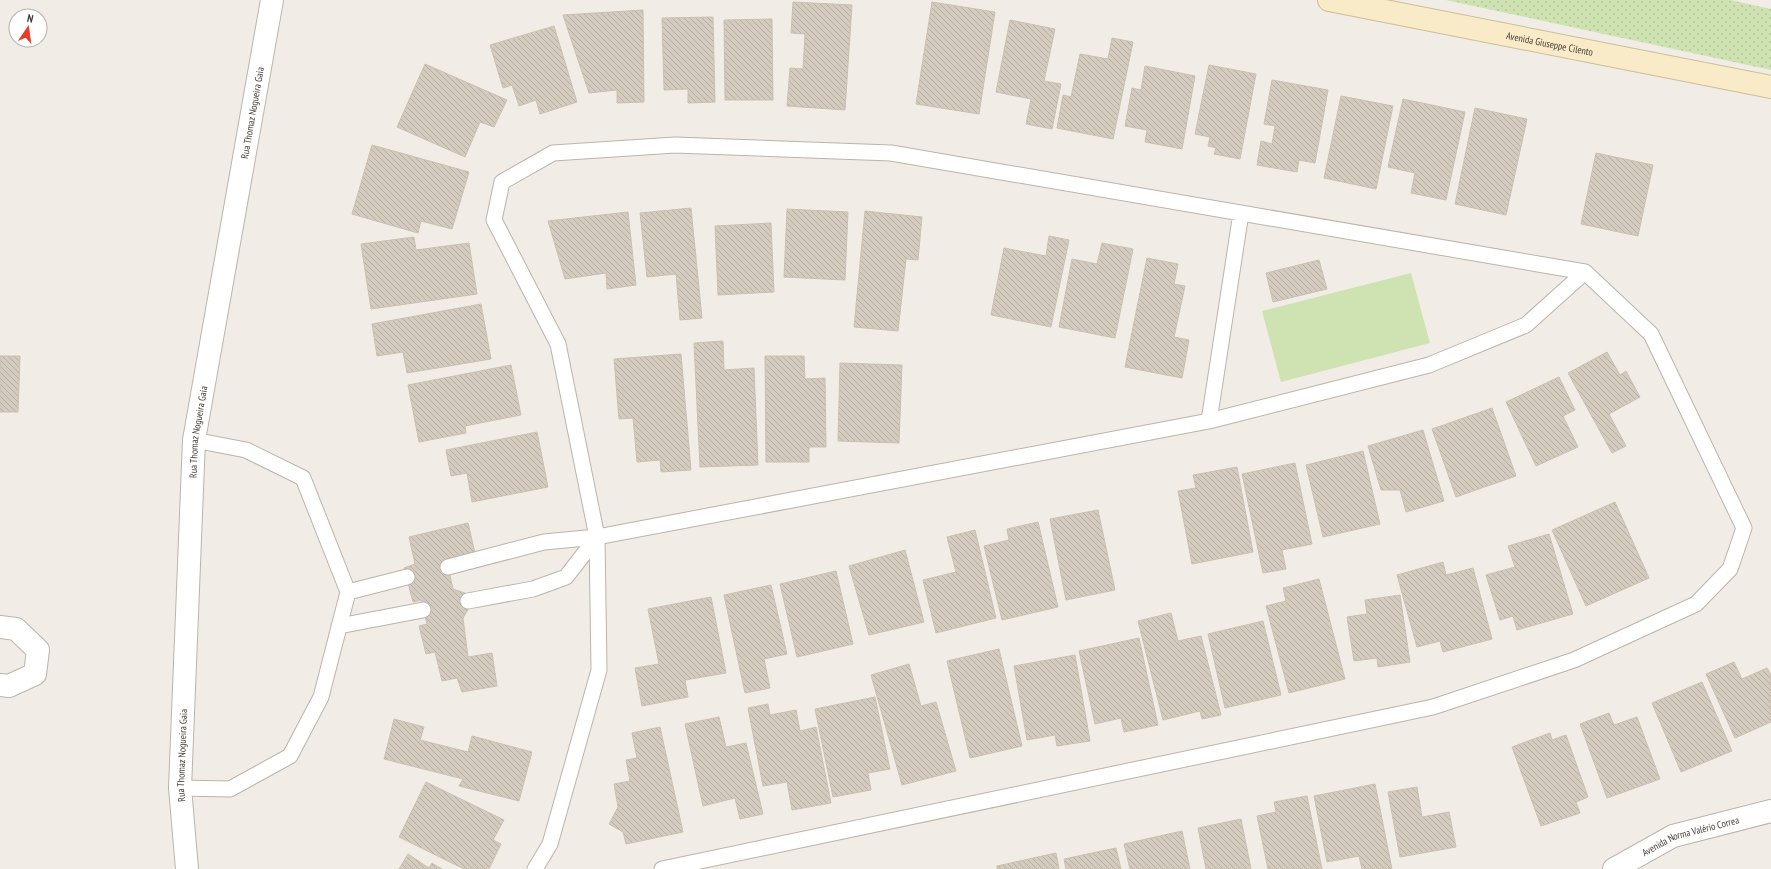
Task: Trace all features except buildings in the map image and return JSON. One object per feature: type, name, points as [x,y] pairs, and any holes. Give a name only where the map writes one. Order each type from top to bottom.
[{"type":"street","name":"Rua Thomaz Nogueira Gaia","points":[[187,869],[180,788],[194,440],[272,0]]},
{"type":"street","name":"Avenida Giuseppe Cilento","points":[[1329,0],[1771,87]]},
{"type":"street","points":[[0,627],[16,629],[38,650],[35,674],[10,686],[0,685]]},
{"type":"street","name":"Avenida Norma Valério Correa","points":[[1614,869],[1673,836],[1771,811]]},
{"type":"lane","points":[[535,869],[550,844],[599,670],[597,537],[558,344],[494,220],[502,182],[553,153],[675,145],[890,153],[1585,272],[1651,334],[1744,528],[1730,569],[1696,604],[1574,660],[1433,707],[662,869]]},
{"type":"lane","points":[[1209,421],[1240,213]]},
{"type":"lane","points":[[448,566],[544,542],[597,537],[1209,421],[1429,366],[1526,325],[1585,272]]},
{"type":"lane","points":[[180,788],[230,789],[290,756],[321,698],[348,592],[303,478],[246,450],[194,440]]},
{"type":"lane","points":[[468,601],[533,589],[566,578],[597,537]]},
{"type":"lane","points":[[348,592],[407,577]]},
{"type":"lane","points":[[339,626],[423,610]]},
{"type":"green space","points":[[1446,0],[1730,0],[1771,9],[1771,70]]},
{"type":"green space","points":[[1411,273],[1430,343],[1281,382],[1262,311]]}]
